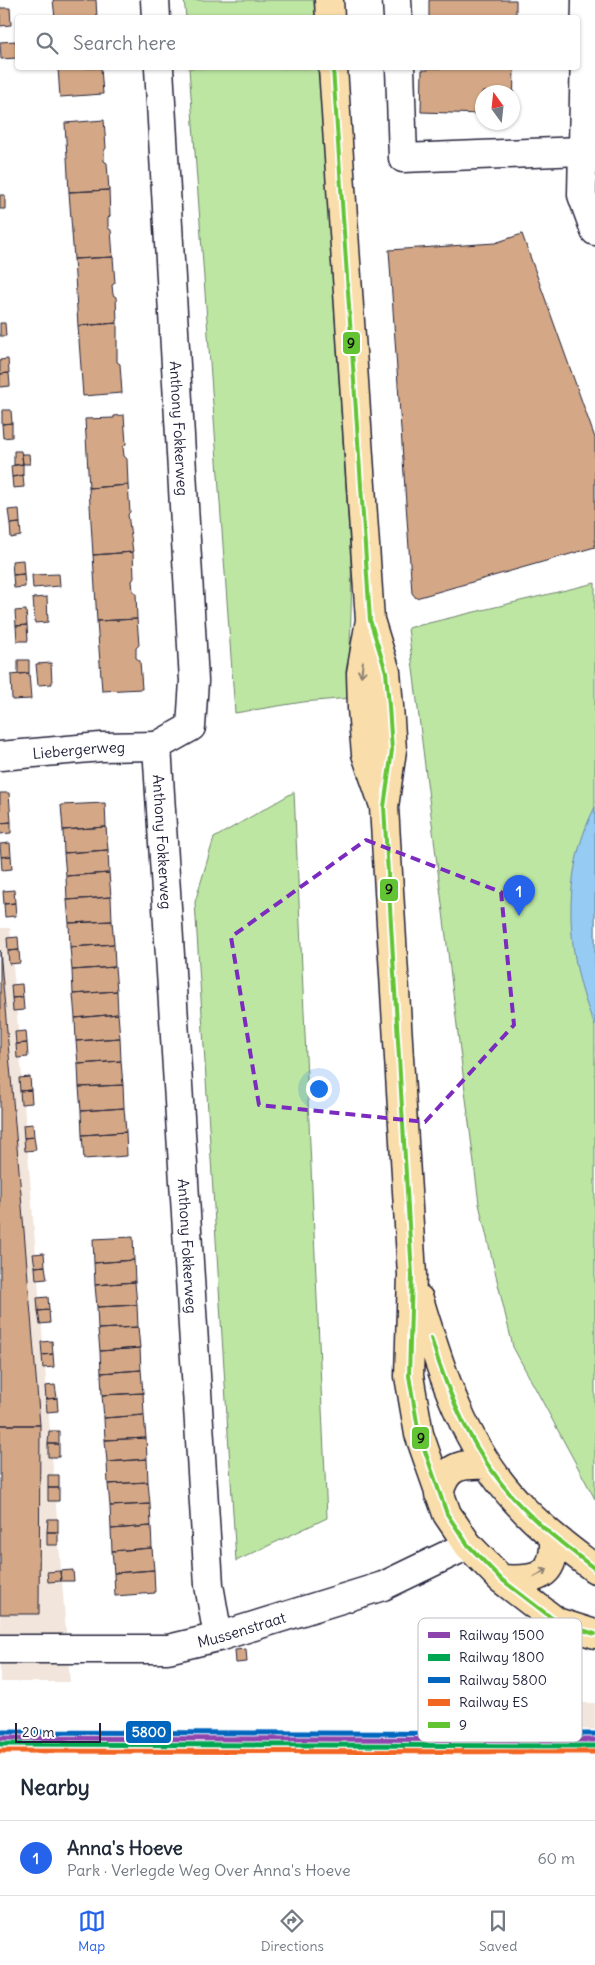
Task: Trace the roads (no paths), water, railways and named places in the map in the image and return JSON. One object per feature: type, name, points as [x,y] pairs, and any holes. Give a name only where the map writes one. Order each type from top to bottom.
[{"type":"main road","points":[[328,0],[330,15]]},
{"type":"main road","points":[[333,70],[370,620],[361,673],[362,709],[366,754],[384,807],[412,1275],[409,1376],[419,1434],[447,1514],[468,1545],[501,1579],[552,1618]]},
{"type":"main road","points":[[412,1275],[440,1368],[456,1410],[487,1465],[516,1501],[554,1537],[595,1569]]},
{"type":"main road","points":[[439,1494],[442,1479],[452,1470],[465,1464],[487,1465]]},
{"type":"main road","points":[[501,1579],[528,1580],[548,1570],[555,1554],[554,1537]]},
{"type":"main road","points":[[582,1630],[595,1634]]},
{"type":"street","points":[[155,0],[156,15]]},
{"type":"street","points":[[397,0],[398,15]]},
{"type":"street","points":[[586,0],[587,165],[582,195],[595,231]]},
{"type":"street","name":"Anthony Fokkerweg","points":[[160,70],[194,681],[191,728],[157,746],[209,1586],[218,1636]]},
{"type":"street","points":[[400,70],[403,158],[587,165]]},
{"type":"street","name":"Liebergerweg","points":[[0,756],[101,747],[157,746]]},
{"type":"street","name":"Mussenstraat","points":[[0,1649],[168,1649],[218,1636],[383,1586],[468,1545]]},
{"type":"water","points":[[595,807],[595,1026],[585,1000],[578,973],[573,945],[571,916],[576,860],[584,833]]},
{"type":"rail line","name":"5800","points":[[0,1732],[418,1733]]},
{"type":"rail line","name":"5800","points":[[582,1734],[595,1734]]},
{"type":"rail line","name":"1500","points":[[0,1738],[418,1739]]},
{"type":"rail line","name":"1500","points":[[582,1740],[595,1740]]},
{"type":"rail line","name":"1800","points":[[0,1744],[595,1746]]},
{"type":"rail line","name":"ES","points":[[0,1751],[595,1752]]},
{"type":"place","name":"Anna's Hoeve","points":[[519,916]]}]
